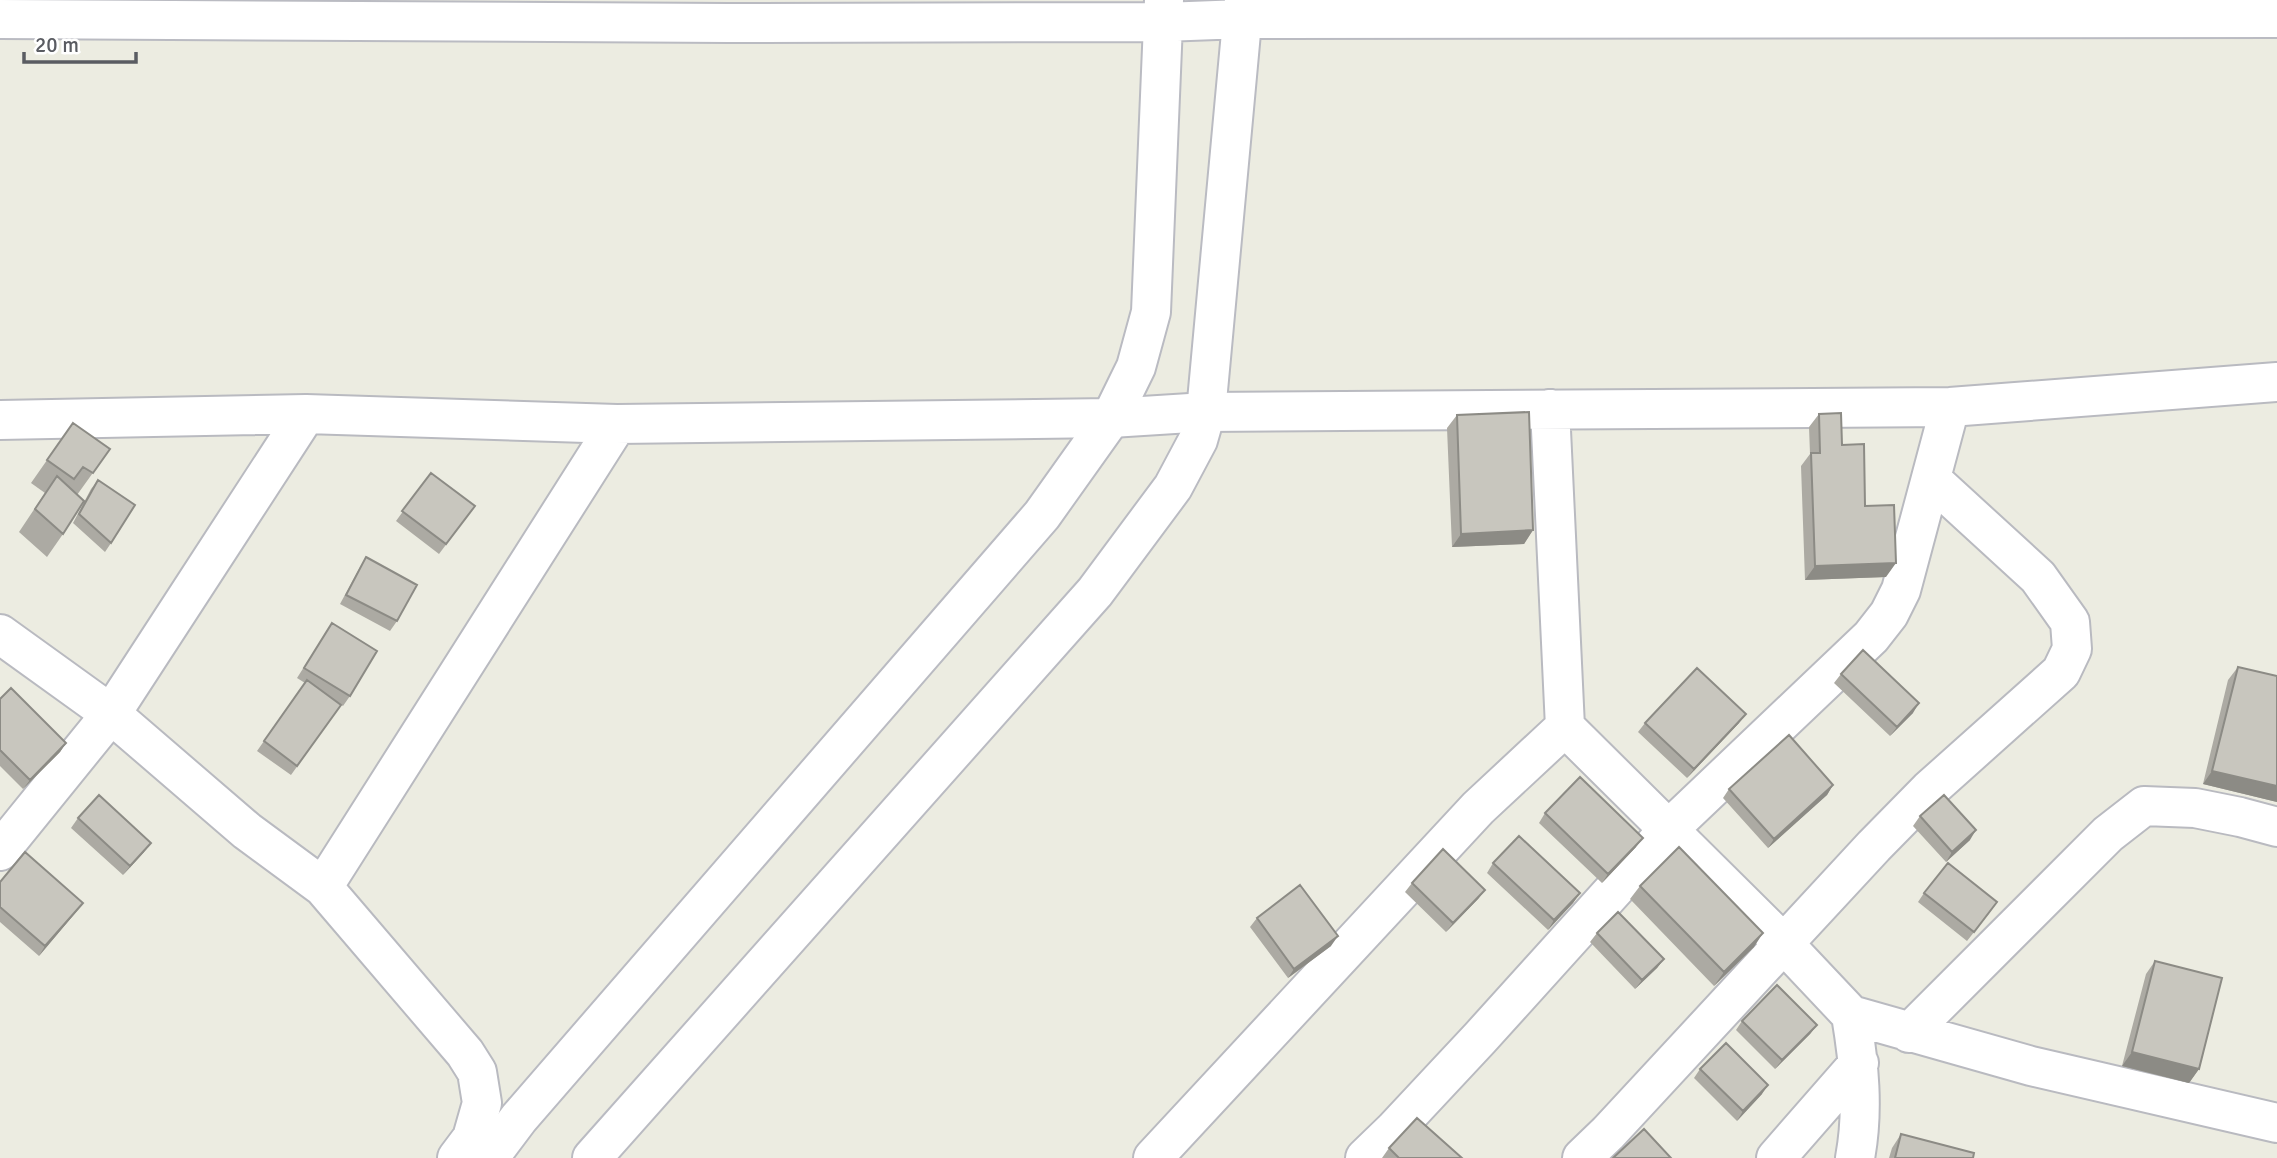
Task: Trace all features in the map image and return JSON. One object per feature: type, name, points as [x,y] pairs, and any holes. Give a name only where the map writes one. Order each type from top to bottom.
[{"type":"street","points":[[592,1158],[1094,592],[1173,487],[1198,440],[1206,412],[1244,9]]},
{"type":"street","points":[[0,19],[728,23],[1244,9],[2277,18]]},
{"type":"street","points":[[489,1158],[519,1118],[1041,515],[1111,418],[1136,368],[1151,312],[1163,11]]},
{"type":"street","points":[[0,420],[306,414],[617,424],[1111,418],[1206,412],[1950,407],[2277,382]]},
{"type":"street","points":[[1365,1158],[1480,1038],[1668,830],[1871,637],[1889,614],[1901,590],[1950,407]]},
{"type":"street","points":[[1550,409],[1565,727],[1784,944],[1851,1015],[2031,1066],[2277,1123]]},
{"type":"street","points":[[0,851],[111,714],[306,414]]},
{"type":"street","points":[[323,887],[617,424]]},
{"type":"street","points":[[1582,1158],[1929,790],[2062,672],[2072,649],[2070,622],[2038,577],[1931,479]]},
{"type":"street","points":[[0,634],[111,714],[247,831],[323,887],[465,1053],[477,1072],[482,1103],[472,1138],[457,1158]]},
{"type":"street","points":[[1153,1158],[1478,808],[1565,727]]},
{"type":"street","points":[[1909,1033],[2108,834],[2144,806],[2195,808],[2277,827]]},
{"type":"street","points":[[1851,1015],[1859,1063],[1860,1114],[1855,1158]]},
{"type":"street","points":[[1776,1158],[1859,1063]]},
{"type":"building","points":[[1529,412],[1533,530],[1461,534],[1457,415]]},
{"type":"building","points":[[1841,413],[1842,445],[1864,444],[1865,506],[1894,505],[1896,563],[1815,566],[1811,453],[1820,453],[1819,414]]},
{"type":"building","points":[[73,423],[110,449],[93,473],[83,467],[74,479],[47,460]]},
{"type":"building","points":[[431,473],[475,506],[446,544],[402,511]]},
{"type":"building","points":[[57,476],[84,501],[63,534],[35,509]]},
{"type":"building","points":[[98,480],[135,505],[111,543],[79,514]]},
{"type":"building","points":[[366,557],[417,585],[397,621],[346,595]]},
{"type":"building","points":[[332,623],[377,651],[350,696],[304,668]]},
{"type":"building","points":[[1863,650],[1919,703],[1897,727],[1841,674]]},
{"type":"building","points":[[2238,667],[2277,676],[2277,786],[2212,771]]},
{"type":"building","points":[[1697,668],[1746,714],[1694,769],[1645,723]]},
{"type":"building","points":[[307,680],[341,705],[297,766],[264,741]]},
{"type":"building","points":[[11,688],[66,743],[30,780],[0,750],[0,699]]},
{"type":"building","points":[[1789,735],[1833,785],[1774,839],[1729,789]]},
{"type":"building","points":[[1580,777],[1643,838],[1608,874],[1545,813]]},
{"type":"building","points":[[99,795],[151,843],[130,866],[78,818]]},
{"type":"building","points":[[1944,795],[1976,830],[1952,852],[1920,816]]},
{"type":"building","points":[[1519,836],[1580,893],[1554,920],[1493,863]]},
{"type":"building","points":[[1679,847],[1763,933],[1724,972],[1640,886]]},
{"type":"building","points":[[1443,849],[1485,890],[1453,923],[1412,883]]},
{"type":"building","points":[[25,852],[83,903],[45,946],[0,907],[0,882]]},
{"type":"building","points":[[1948,863],[1997,902],[1974,932],[1924,893]]},
{"type":"building","points":[[1300,885],[1338,936],[1294,969],[1257,918]]},
{"type":"building","points":[[1618,912],[1664,959],[1642,980],[1597,933]]},
{"type":"building","points":[[2155,961],[2222,978],[2199,1069],[2132,1052]]},
{"type":"building","points":[[1777,985],[1817,1025],[1782,1060],[1742,1021]]},
{"type":"building","points":[[1726,1043],[1768,1085],[1743,1111],[1700,1069]]},
{"type":"building","points":[[1417,1118],[1462,1158],[1399,1158],[1389,1148]]},
{"type":"building","points":[[1644,1129],[1671,1158],[1613,1158]]},
{"type":"building","points":[[1901,1134],[1974,1153],[1973,1158],[1895,1158]]}]
